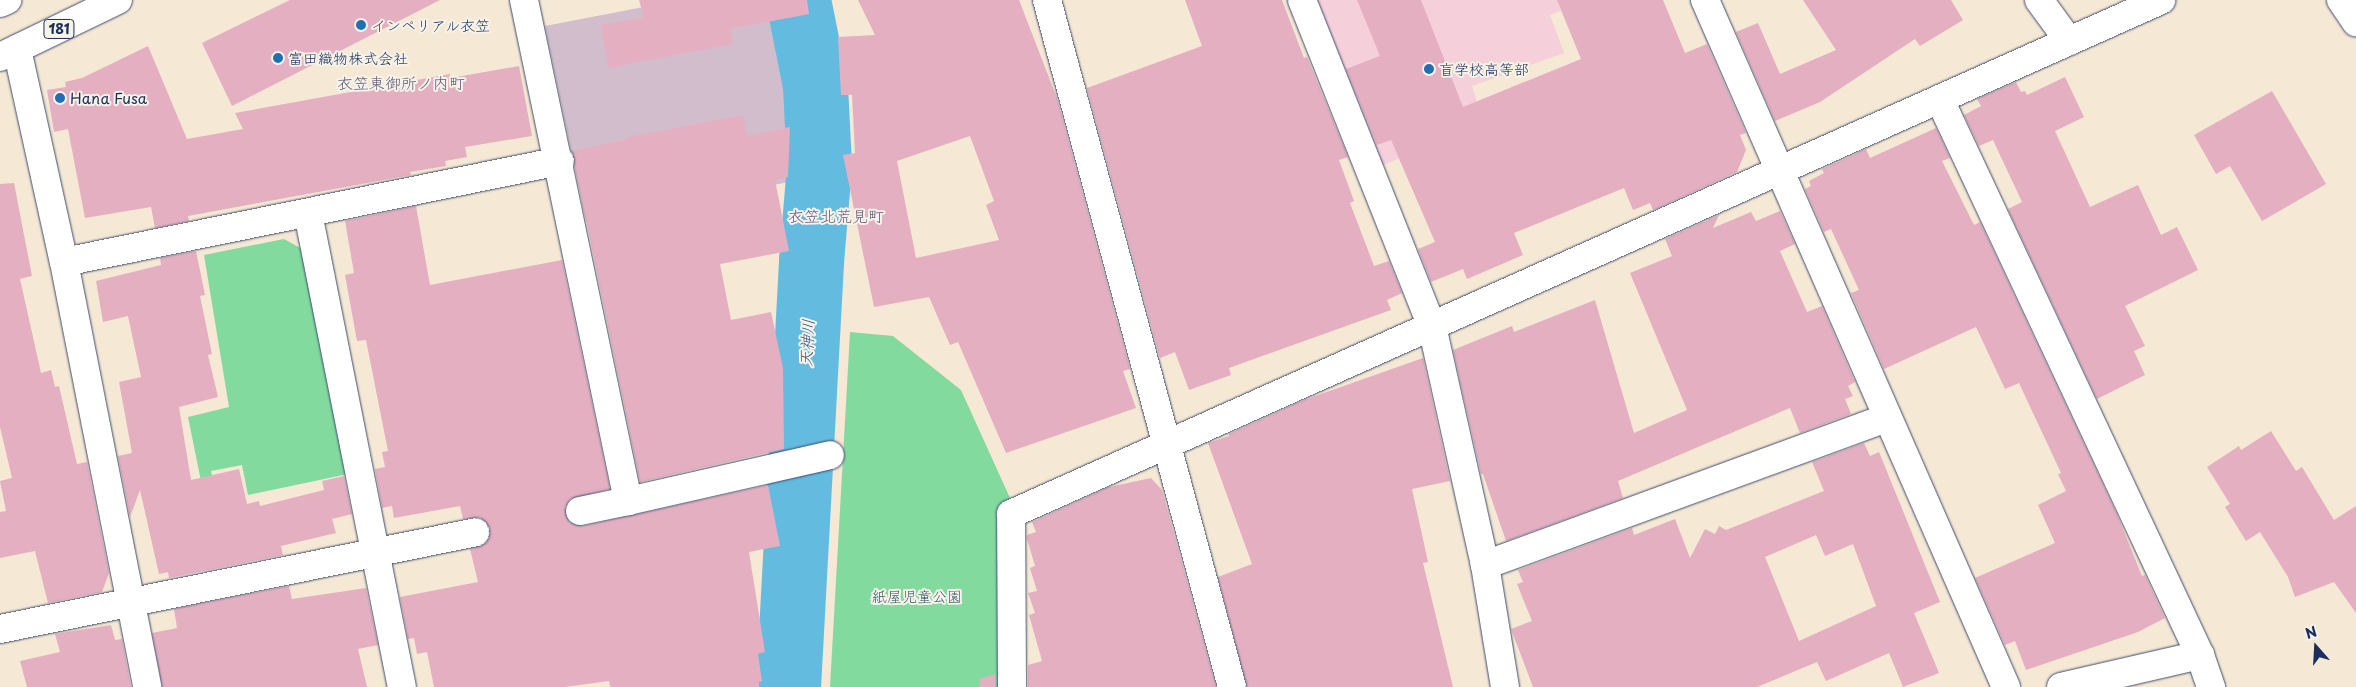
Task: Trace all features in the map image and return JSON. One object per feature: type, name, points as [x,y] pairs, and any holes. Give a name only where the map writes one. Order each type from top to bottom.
[{"type":"street","points":[[0,4],[7,0]]},
{"type":"street","name":"181","points":[[8,53],[118,0]]},
{"type":"street","points":[[524,0],[560,161],[628,501]]},
{"type":"street","points":[[1047,0],[1164,447],[1232,687]]},
{"type":"street","points":[[1302,0],[1432,326],[1485,565],[1505,687]]},
{"type":"street","points":[[1705,0],[1886,418],[2006,687]]},
{"type":"street","points":[[2039,0],[2069,41]]},
{"type":"street","points":[[1012,687],[1011,514],[2161,0]]},
{"type":"street","points":[[2341,0],[2356,22]]},
{"type":"street","points":[[8,53],[64,262],[147,687]]},
{"type":"street","points":[[1940,100],[2200,655],[2211,687]]},
{"type":"street","points":[[64,262],[560,161]]},
{"type":"street","points":[[308,212],[402,687]]},
{"type":"street","points":[[1485,565],[1886,418]]},
{"type":"street","points":[[580,511],[825,456]]},
{"type":"street","points":[[0,629],[475,532]]},
{"type":"street","points":[[2061,687],[2200,655]]},
{"type":"shaded area","points":[[680,0],[782,10],[792,76],[789,182],[586,222],[545,26]]},
{"type":"shaded area","name":"盲学校高等部","points":[[1312,0],[1588,0],[1550,15],[1564,53],[1472,86],[1483,122],[1379,167]]},
{"type":"green space","points":[[284,239],[302,249],[348,474],[248,495],[242,465],[211,471],[214,483],[202,486],[188,417],[229,407],[204,255]]},
{"type":"green space","name":"紙屋児童公園","points":[[850,332],[893,336],[961,390],[1010,498],[1000,506],[1000,687],[830,687]]},
{"type":"building","name":"富田織物株式会社","points":[[290,0],[440,0],[232,106],[202,43]]},
{"type":"building","points":[[639,0],[807,0],[809,14],[730,29],[733,44],[609,68],[600,25],[644,17]]},
{"type":"building","points":[[858,0],[1019,0],[1057,98],[1130,369],[1123,371],[1136,408],[1006,453],[958,342],[950,345],[929,297],[874,307],[843,155],[855,153],[852,95],[841,95],[838,37],[875,35]],"holes":[[[970,136],[994,201],[986,205],[999,240],[916,258],[897,161]]]},
{"type":"building","points":[[1185,0],[1282,0],[1304,58],[1307,57],[1348,157],[1339,160],[1354,201],[1350,203],[1374,266],[1389,261],[1402,293],[1387,300],[1391,310],[1229,368],[1231,375],[1189,390],[1175,352],[1160,358],[1087,88],[1202,46]]},
{"type":"building","points":[[1357,0],[1421,0],[1463,107],[1581,59],[1557,0],[1663,0],[1685,53],[1707,44],[1746,133],[1740,135],[1746,150],[1737,172],[1653,210],[1650,203],[1633,210],[1624,188],[1514,233],[1523,255],[1467,279],[1463,269],[1431,282],[1418,249],[1435,242],[1391,140],[1377,145],[1346,69],[1380,56]]},
{"type":"building","points":[[1803,0],[1951,0],[1963,20],[1920,46],[1915,39],[1820,102],[1775,121],[1736,32],[1758,23],[1780,74],[1836,50]]},
{"type":"building","points":[[148,46],[187,139],[243,129],[235,113],[450,74],[451,78],[519,66],[532,136],[465,147],[467,157],[445,161],[446,166],[410,172],[411,175],[188,216],[189,221],[155,228],[151,207],[85,218],[68,129],[54,132],[47,90],[66,87],[65,82],[82,78]]},
{"type":"building","points":[[2065,77],[2084,117],[2055,131],[2090,207],[2138,185],[2161,235],[2177,227],[2198,270],[2125,306],[2145,346],[2134,351],[2145,375],[2097,399],[2008,209],[2022,202],[1993,140],[1979,146],[1964,115],[1981,106],[1977,99],[2016,82],[2021,92],[2025,91],[2027,95]]},
{"type":"building","points":[[2272,91],[2326,184],[2262,221],[2230,166],[2216,174],[2194,135]]},
{"type":"building","points":[[743,115],[747,136],[790,127],[788,177],[775,180],[789,251],[720,264],[731,320],[771,312],[783,368],[784,449],[640,482],[572,151],[628,139],[628,137]]},
{"type":"building","points":[[1936,128],[1950,158],[1942,161],[1974,225],[1980,222],[2116,512],[2142,576],[2145,575],[2165,618],[2138,632],[2026,670],[2015,641],[2005,645],[1975,578],[2055,543],[2038,505],[2066,491],[2058,474],[2061,473],[2019,383],[2005,389],[1976,327],[1884,369],[1851,293],[1859,290],[1831,229],[1824,232],[1805,189],[1811,186],[1809,181],[1824,173],[1822,169],[1866,149],[1870,158]]},
{"type":"building","points":[[14,183],[32,276],[20,279],[41,373],[51,370],[55,387],[59,386],[77,464],[87,462],[109,573],[102,592],[48,603],[35,551],[0,558],[0,512],[6,511],[0,481],[12,478],[0,427],[0,184]]},
{"type":"building","points":[[416,206],[430,285],[562,260],[610,489],[570,499],[565,507],[569,522],[583,526],[768,485],[780,546],[749,552],[765,652],[758,654],[762,681],[759,682],[759,687],[610,687],[609,681],[565,687],[434,687],[427,652],[417,654],[414,638],[408,639],[400,597],[478,582],[470,549],[486,543],[490,528],[480,517],[463,519],[460,506],[394,518],[392,506],[382,508],[375,469],[385,467],[382,452],[388,451],[366,340],[357,341],[345,275],[354,273],[345,221]]},
{"type":"building","points":[[1780,211],[1795,244],[1780,251],[1807,312],[1822,306],[1855,382],[1848,386],[1853,396],[1845,399],[1851,414],[1800,433],[1790,408],[1618,481],[1623,498],[1506,541],[1483,474],[1481,474],[1453,350],[1512,326],[1514,332],[1595,300],[1634,433],[1687,410],[1630,273],[1672,256],[1665,239],[1719,215],[1713,228],[1751,212],[1756,221]]},
{"type":"building","points":[[196,251],[205,295],[200,296],[212,354],[208,355],[218,397],[179,407],[191,480],[239,469],[247,504],[259,501],[260,506],[324,490],[322,481],[344,476],[352,514],[332,519],[336,533],[281,546],[283,555],[169,578],[168,572],[159,574],[140,490],[130,517],[118,456],[132,453],[119,382],[141,377],[128,316],[103,322],[96,281],[161,265],[160,258]]},
{"type":"building","points":[[1423,358],[1450,481],[1412,489],[1428,562],[1423,563],[1453,687],[1247,687],[1218,577],[1252,564],[1208,443],[1229,436],[1229,434],[1304,400]]},
{"type":"building","points":[[2271,431],[2296,471],[2302,467],[2334,520],[2356,506],[2356,613],[2334,582],[2295,597],[2288,577],[2260,532],[2246,541],[2225,507],[2230,504],[2207,467],[2239,446],[2241,450]]},
{"type":"building","points":[[1864,443],[1870,456],[1879,452],[1940,602],[1914,613],[1939,673],[1903,687],[1889,653],[1826,681],[1817,662],[1757,687],[1533,687],[1511,629],[1532,621],[1517,584],[1523,582],[1518,570],[1632,528],[1634,535],[1675,519],[1690,558],[1705,529],[1715,534],[1719,526],[1726,530],[1824,491],[1812,462]],"holes":[[[1816,535],[1825,556],[1853,544],[1876,606],[1799,641],[1765,557]]]},
{"type":"building","points":[[1151,478],[1162,490],[1216,687],[1028,687],[1028,665],[1042,661],[1029,615],[1035,613],[1028,593],[1037,591],[1030,568],[1035,566],[1027,539],[1027,535],[1036,532],[1032,522],[1109,487]]},
{"type":"building","points":[[289,586],[292,599],[366,588],[378,645],[358,649],[367,687],[162,687],[152,633],[177,628],[174,609]]},
{"type":"building","points":[[111,625],[115,640],[122,639],[131,687],[27,687],[20,661],[60,652],[55,634]]},
{"type":"building","points":[[996,674],[996,687],[980,687],[979,679]]},
{"type":"waterway","name":"天神川","points":[[788,687],[811,261],[819,165],[815,85],[798,0]]},
{"type":"place","name":"インペリアル衣笠","points":[[361,25]]},
{"type":"place","name":"富田織物株式会社","points":[[278,58]]},
{"type":"place","name":"盲学校高等部","points":[[1429,69]]},
{"type":"place","name":"Hana Fusa","points":[[60,98]]},
{"type":"district","name":"衣笠東御所ノ内町","points":[[401,82]]},
{"type":"district","name":"衣笠北荒見町","points":[[836,215]]}]
